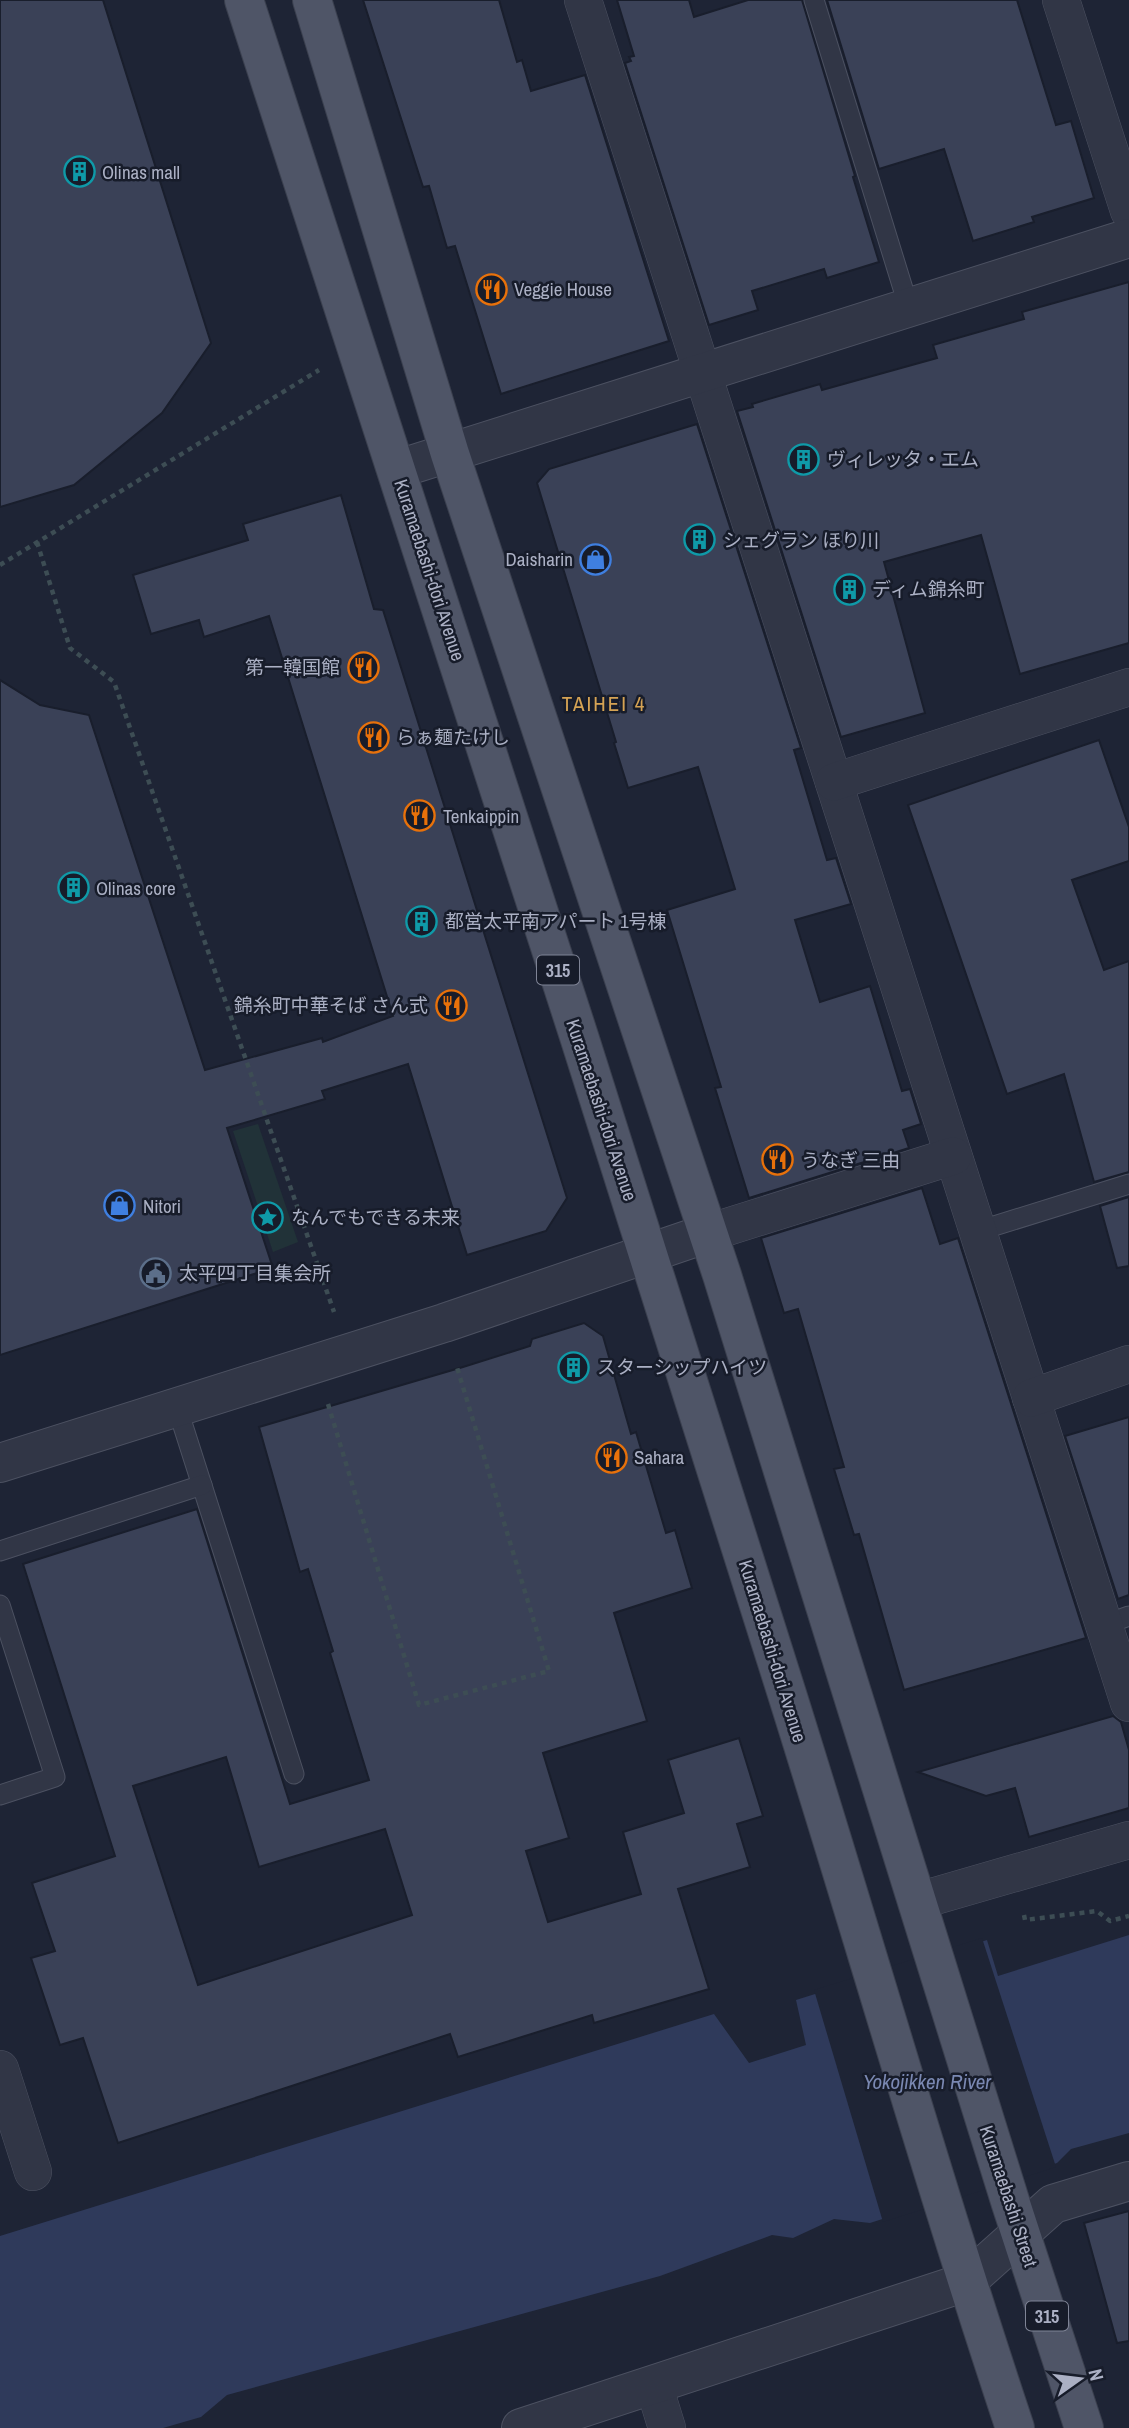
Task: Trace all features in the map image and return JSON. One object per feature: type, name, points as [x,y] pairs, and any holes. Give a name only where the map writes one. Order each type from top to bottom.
[{"type":"main road","name":"Kuramaebashi-dori Avenue","points":[[244,0],[398,469],[785,1686],[966,2282]]},
{"type":"main road","name":"315","points":[[312,0],[450,454],[708,1233],[921,1912]]},
{"type":"main road","name":"Kuramaebashi Street","points":[[921,1912],[1015,2219],[1084,2428]]},
{"type":"main road","name":"315","points":[[966,2282],[1015,2428]]},
{"type":"street","points":[[583,0],[1031,1398],[1116,1621],[1129,1703]]},
{"type":"street","points":[[1061,0],[1129,211]]},
{"type":"street","points":[[398,469],[1129,239]]},
{"type":"street","points":[[834,782],[1129,687]]},
{"type":"street","points":[[0,1463],[444,1323],[708,1233],[953,1156]]},
{"type":"street","points":[[1031,1398],[1129,1364]]},
{"type":"street","points":[[921,1912],[1129,1840]]},
{"type":"street","points":[[0,2069],[33,2172]]},
{"type":"street","points":[[521,2428],[966,2282],[1015,2219],[1053,2204],[1129,2181]]},
{"type":"street","points":[[654,2386],[667,2428]]},
{"type":"lane","points":[[814,0],[909,308]]},
{"type":"lane","points":[[978,1231],[1129,1184]]},
{"type":"lane","points":[[177,1407],[294,1774]]},
{"type":"lane","points":[[0,1551],[202,1485]]},
{"type":"lane","points":[[0,1605],[55,1777],[0,1795]]},
{"type":"path","points":[[0,565],[320,370]]},
{"type":"path","points":[[37,542],[70,648],[114,682],[334,1313]]},
{"type":"path","points":[[316,1363],[419,1704],[549,1671],[444,1323]]},
{"type":"path","points":[[1097,1911],[1110,1921],[1129,1916]]},
{"type":"shaded area","points":[[258,1124],[298,1242],[273,1252],[233,1131]]},
{"type":"water","name":"Yokojikken River","points":[[1129,1935],[1129,2133],[1071,2149],[1057,2163],[870,2223],[834,2219],[793,2238],[772,2235],[660,2276],[227,2395],[201,2417],[163,2428],[0,2428],[0,2236],[714,2014],[749,2063],[806,2045],[796,2000],[987,1940],[998,1976]]},
{"type":"pier","points":[[982,1938],[1056,2167],[883,2222],[814,1990]]},
{"type":"building","name":"Olinas mall","points":[[0,0],[103,0],[211,343],[162,413],[74,485],[0,507]]},
{"type":"building","points":[[363,0],[499,0],[517,62],[522,60],[531,91],[585,75],[669,341],[501,394],[455,246],[447,248],[429,186],[423,187]]},
{"type":"building","points":[[617,0],[689,0],[694,17],[748,0],[802,0],[879,262],[827,278],[824,269],[752,291],[758,310],[709,325],[625,63],[631,61],[629,57],[634,56]]},
{"type":"building","points":[[827,0],[1017,0],[1056,125],[1071,121],[1094,198],[1032,217],[1034,222],[973,241],[944,149],[879,169]]},
{"type":"building","points":[[1129,282],[1129,643],[1020,674],[981,535],[884,562],[925,713],[841,737],[737,411],[820,384],[822,390],[937,358],[933,345],[1024,319],[1022,312]]},
{"type":"building","points":[[697,424],[801,748],[794,750],[827,860],[836,858],[851,904],[795,920],[820,1002],[870,986],[902,1091],[910,1089],[921,1124],[903,1130],[909,1148],[749,1198],[715,1088],[721,1087],[667,910],[735,889],[698,767],[628,788],[537,483],[549,469]]},
{"type":"building","points":[[341,495],[374,609],[383,610],[567,1198],[546,1231],[467,1255],[408,1064],[322,1091],[325,1099],[227,1128],[273,1268],[0,1355],[0,680],[40,705],[89,715],[205,1070],[322,1038],[323,1042],[393,1016],[269,616],[204,637],[199,620],[151,634],[133,575],[248,540],[243,524]]},
{"type":"building","points":[[1099,740],[1129,827],[1129,861],[1072,880],[1104,970],[1129,961],[1129,1172],[1094,1182],[1064,1074],[1007,1094],[908,805]]},
{"type":"building","points":[[922,1188],[940,1244],[958,1238],[1086,1638],[904,1690],[859,1534],[854,1535],[834,1469],[844,1467],[798,1309],[784,1313],[761,1238]]},
{"type":"building","points":[[1129,1197],[1129,1266],[1117,1268],[1100,1206]]},
{"type":"building","points":[[584,1323],[603,1336],[631,1434],[636,1432],[666,1533],[675,1530],[692,1588],[614,1613],[647,1721],[543,1753],[569,1838],[526,1851],[548,1922],[641,1894],[623,1832],[684,1813],[668,1760],[739,1738],[763,1816],[737,1824],[750,1867],[678,1889],[709,1989],[594,2023],[592,2015],[458,2057],[450,2034],[118,2143],[83,2038],[60,2045],[31,1958],[55,1951],[32,1883],[115,1856],[23,1564],[197,1509],[290,1804],[369,1780],[330,1653],[333,1651],[308,1569],[300,1572],[259,1427],[530,1346],[532,1339]],"holes":[[[226,1757],[259,1867],[385,1829],[412,1915],[198,1985],[133,1786]]]},
{"type":"building","points":[[1129,1417],[1129,1595],[1118,1599],[1065,1436]]},
{"type":"building","points":[[1113,1716],[1121,1722],[1129,1750],[1129,1808],[1029,1837],[1015,1788],[986,1796],[918,1772]]},
{"type":"building","points":[[1129,2211],[1129,2341],[1117,2343],[1084,2223]]},
{"type":"place","name":"Olinas mall","points":[[79,172]]},
{"type":"place","name":"Veggie House","points":[[491,289]]},
{"type":"place","name":"ヴィレッタ・エム","points":[[804,459]]},
{"type":"place","name":"シェグラン ほり川","points":[[700,540]]},
{"type":"place","name":"Daisharin","points":[[596,559]]},
{"type":"place","name":"ディム錦糸町","points":[[849,589]]},
{"type":"place","name":"第一韓国館","points":[[363,667]]},
{"type":"place","name":"らぁ麺たけし","points":[[373,737]]},
{"type":"place","name":"Tenkaippin","points":[[420,816]]},
{"type":"place","name":"Olinas core","points":[[73,888]]},
{"type":"place","name":"都営太平南アパート 1号棟","points":[[422,921]]},
{"type":"place","name":"錦糸町中華そば さん式","points":[[451,1005]]},
{"type":"place","name":"うなぎ 三由","points":[[778,1160]]},
{"type":"place","name":"Nitori","points":[[120,1206]]},
{"type":"place","name":"なんでもできる未来","points":[[268,1217]]},
{"type":"place","name":"太平四丁目集会所","points":[[156,1273]]},
{"type":"place","name":"スターシップハイツ","points":[[574,1367]]},
{"type":"place","name":"Sahara","points":[[611,1457]]},
{"type":"district","name":"TAIHEI 4","points":[[604,703]]}]
